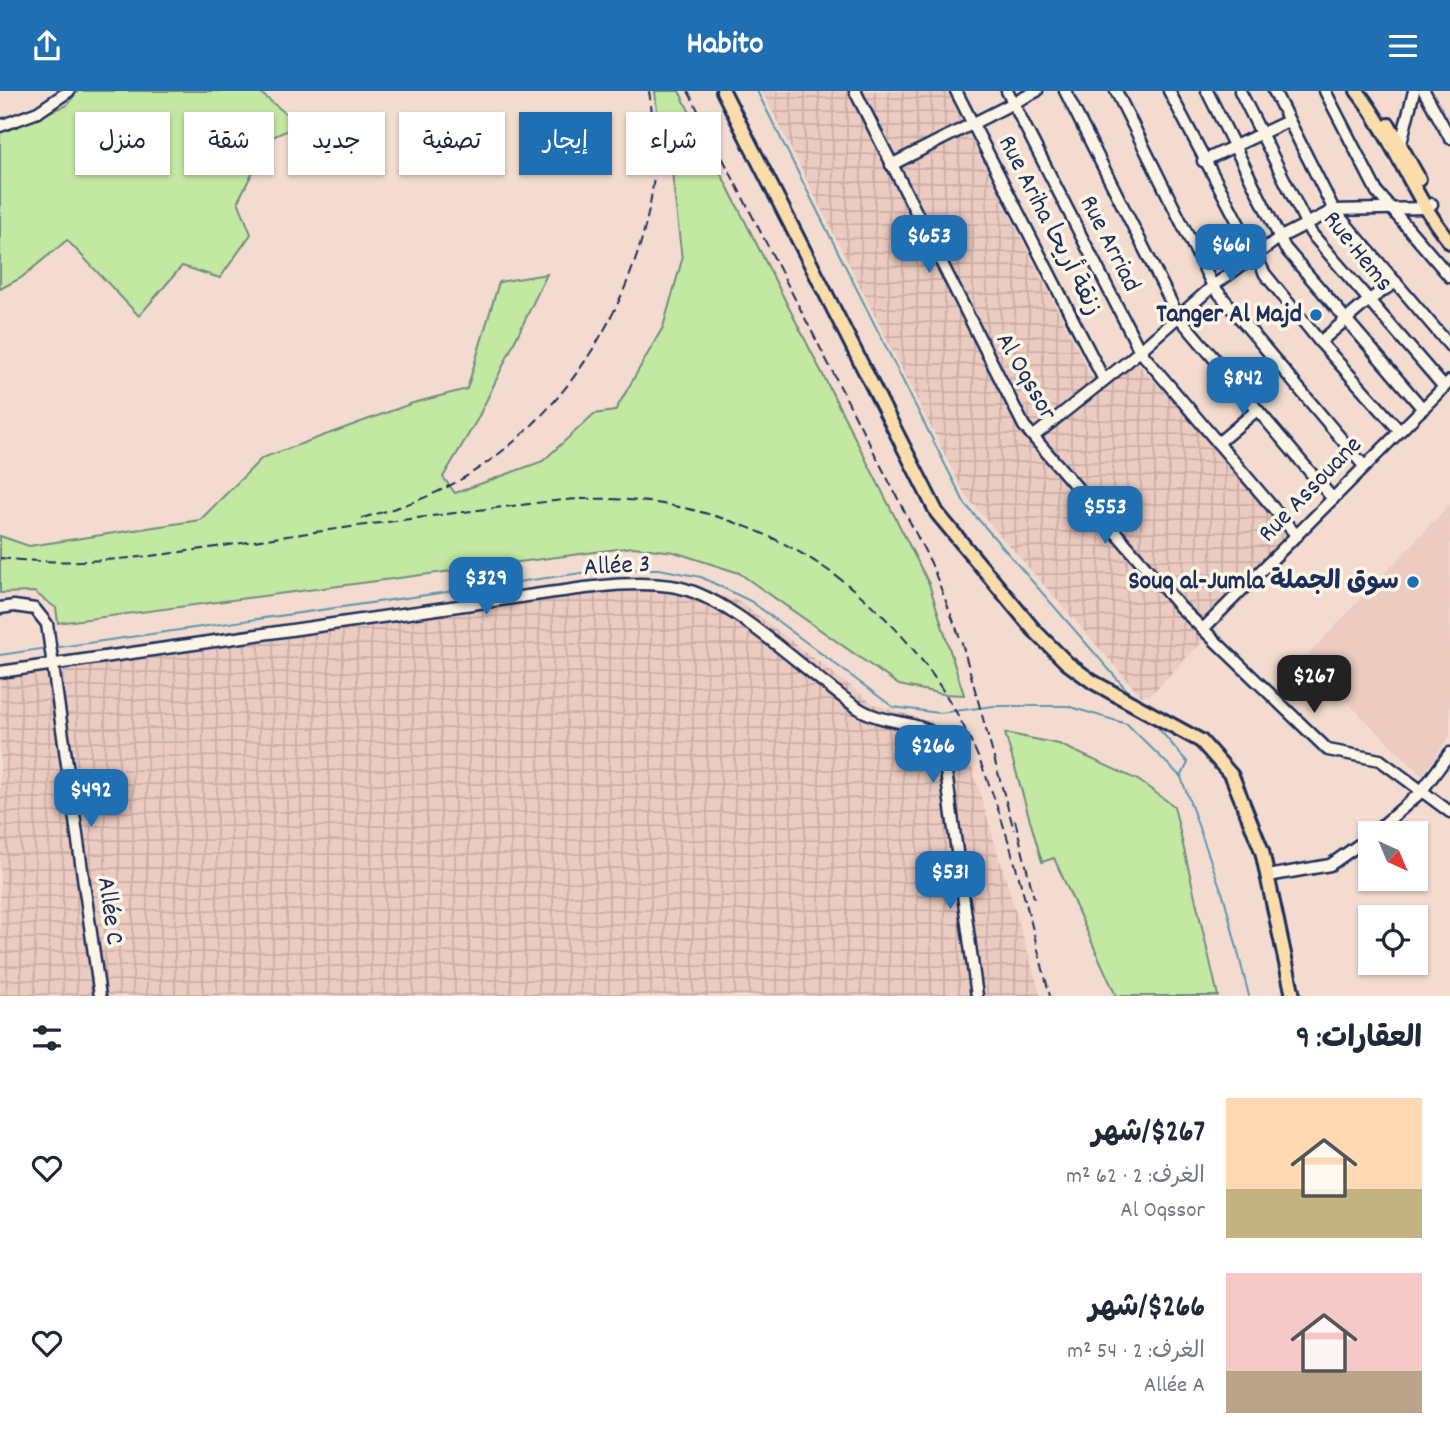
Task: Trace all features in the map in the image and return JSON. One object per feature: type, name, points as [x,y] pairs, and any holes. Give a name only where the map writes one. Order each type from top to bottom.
[{"type":"main road","points":[[723,91],[926,496],[964,549],[1034,630],[1067,663],[1093,682],[1166,719],[1209,748],[1232,776],[1246,807],[1268,876],[1293,996]]},
{"type":"main road","points":[[1357,91],[1450,242]]},
{"type":"main road","points":[[1367,91],[1401,143],[1428,206],[1450,230]]},
{"type":"street","points":[[0,126],[38,112],[69,91]]},
{"type":"street","name":"Al Oqssor","points":[[855,91],[1010,402],[1034,436],[1131,553],[1203,629],[1330,752],[1375,758],[1450,812]]},
{"type":"street","name":"Rue Ariha زنقة أريحا","points":[[956,91],[1104,380]]},
{"type":"street","name":"Rue Arriad","points":[[1007,91],[1140,351],[1297,536]]},
{"type":"street","points":[[891,165],[1037,91]]},
{"type":"street","points":[[1065,91],[1178,316],[1333,499]]},
{"type":"street","points":[[1115,91],[1213,286],[1364,466]]},
{"type":"street","points":[[1169,91],[1253,254],[1320,342],[1399,430]]},
{"type":"street","points":[[1207,91],[1279,238],[1344,320],[1423,409]]},
{"type":"street","name":"Rue Hems","points":[[1240,91],[1306,224],[1320,244],[1447,384]]},
{"type":"street","points":[[1273,91],[1334,210],[1450,346]]},
{"type":"street","points":[[1325,91],[1371,182],[1450,277]]},
{"type":"street","points":[[1401,143],[1414,91]]},
{"type":"street","points":[[1424,91],[1450,138]]},
{"type":"street","points":[[1203,161],[1288,121]]},
{"type":"street","points":[[1034,436],[1140,351],[1213,286],[1253,254],[1279,238],[1334,210],[1428,206]]},
{"type":"street","points":[[1320,342],[1369,300],[1396,282]]},
{"type":"street","name":"Rue Assouane","points":[[1203,629],[1447,384]]},
{"type":"street","points":[[1218,443],[1257,410]]},
{"type":"street","name":"Allée 3","points":[[0,672],[53,662],[548,593],[618,585],[672,586],[725,609],[861,711],[929,731],[942,743],[977,996]]},
{"type":"street","name":"Allée C","points":[[0,608],[14,606],[34,609],[47,624],[100,996]]},
{"type":"street","points":[[1388,821],[1421,792],[1450,753]]},
{"type":"street","points":[[1268,876],[1330,865],[1358,845]]},
{"type":"shaded area","points":[[762,91],[947,91],[1092,378],[1137,363],[1304,539],[1150,695],[1141,696],[965,495]]},
{"type":"shaded area","name":"Souq al-Jumla سوق الجملة","points":[[1450,504],[1450,736],[1422,776],[1304,659]]},
{"type":"shaded area","points":[[650,577],[739,601],[874,704],[961,731],[1041,996],[0,996],[0,664]]},
{"type":"green space","points":[[78,91],[258,91],[288,115],[288,130],[274,136],[274,112],[184,112],[184,175],[251,175],[238,201],[251,234],[220,278],[182,266],[139,316],[67,240],[21,278],[0,289],[0,129],[66,106]]},
{"type":"green space","points":[[655,91],[679,91],[690,112],[657,112]]},
{"type":"green space","points":[[721,174],[929,584],[964,695],[943,694],[899,685],[739,573],[674,552],[633,547],[58,623],[56,608],[34,592],[0,593],[0,536],[29,546],[200,520],[262,458],[413,403],[467,389],[499,282],[547,274],[477,420],[443,477],[455,493],[543,461],[594,414],[615,411],[663,327],[682,260],[672,175]]},
{"type":"green space","points":[[1005,733],[1059,744],[1138,780],[1174,806],[1218,996],[1116,996],[1054,858],[1042,862]]},
{"type":"waterway","points":[[757,91],[965,504],[1132,696]]},
{"type":"waterway","points":[[53,648],[610,569],[659,569],[701,577],[752,602],[893,707],[939,713],[994,706],[1067,706],[1127,724],[1181,777]]},
{"type":"waterway","points":[[0,655],[47,648]]},
{"type":"waterway","points":[[1153,722],[1188,763],[1181,777],[1225,901],[1249,996]]},
{"type":"railway","points":[[362,518],[437,492],[488,462],[525,432],[559,396],[588,357],[613,314],[632,269],[646,223],[655,165],[649,91]]},
{"type":"railway","points":[[688,91],[931,563],[962,643],[1014,830]]},
{"type":"railway","points":[[0,558],[76,561],[151,556],[446,514],[552,501],[595,499],[668,505],[723,519],[775,539],[824,567],[868,602],[907,642],[941,688],[970,739],[995,801],[1016,866],[1050,996]]},
{"type":"railway","points":[[1015,820],[1034,898]]},
{"type":"place","name":"Tanger Al Majd","points":[[1316,315]]},
{"type":"place","name":"Souq al-Jumla سوق الجملة","points":[[1413,582]]}]
